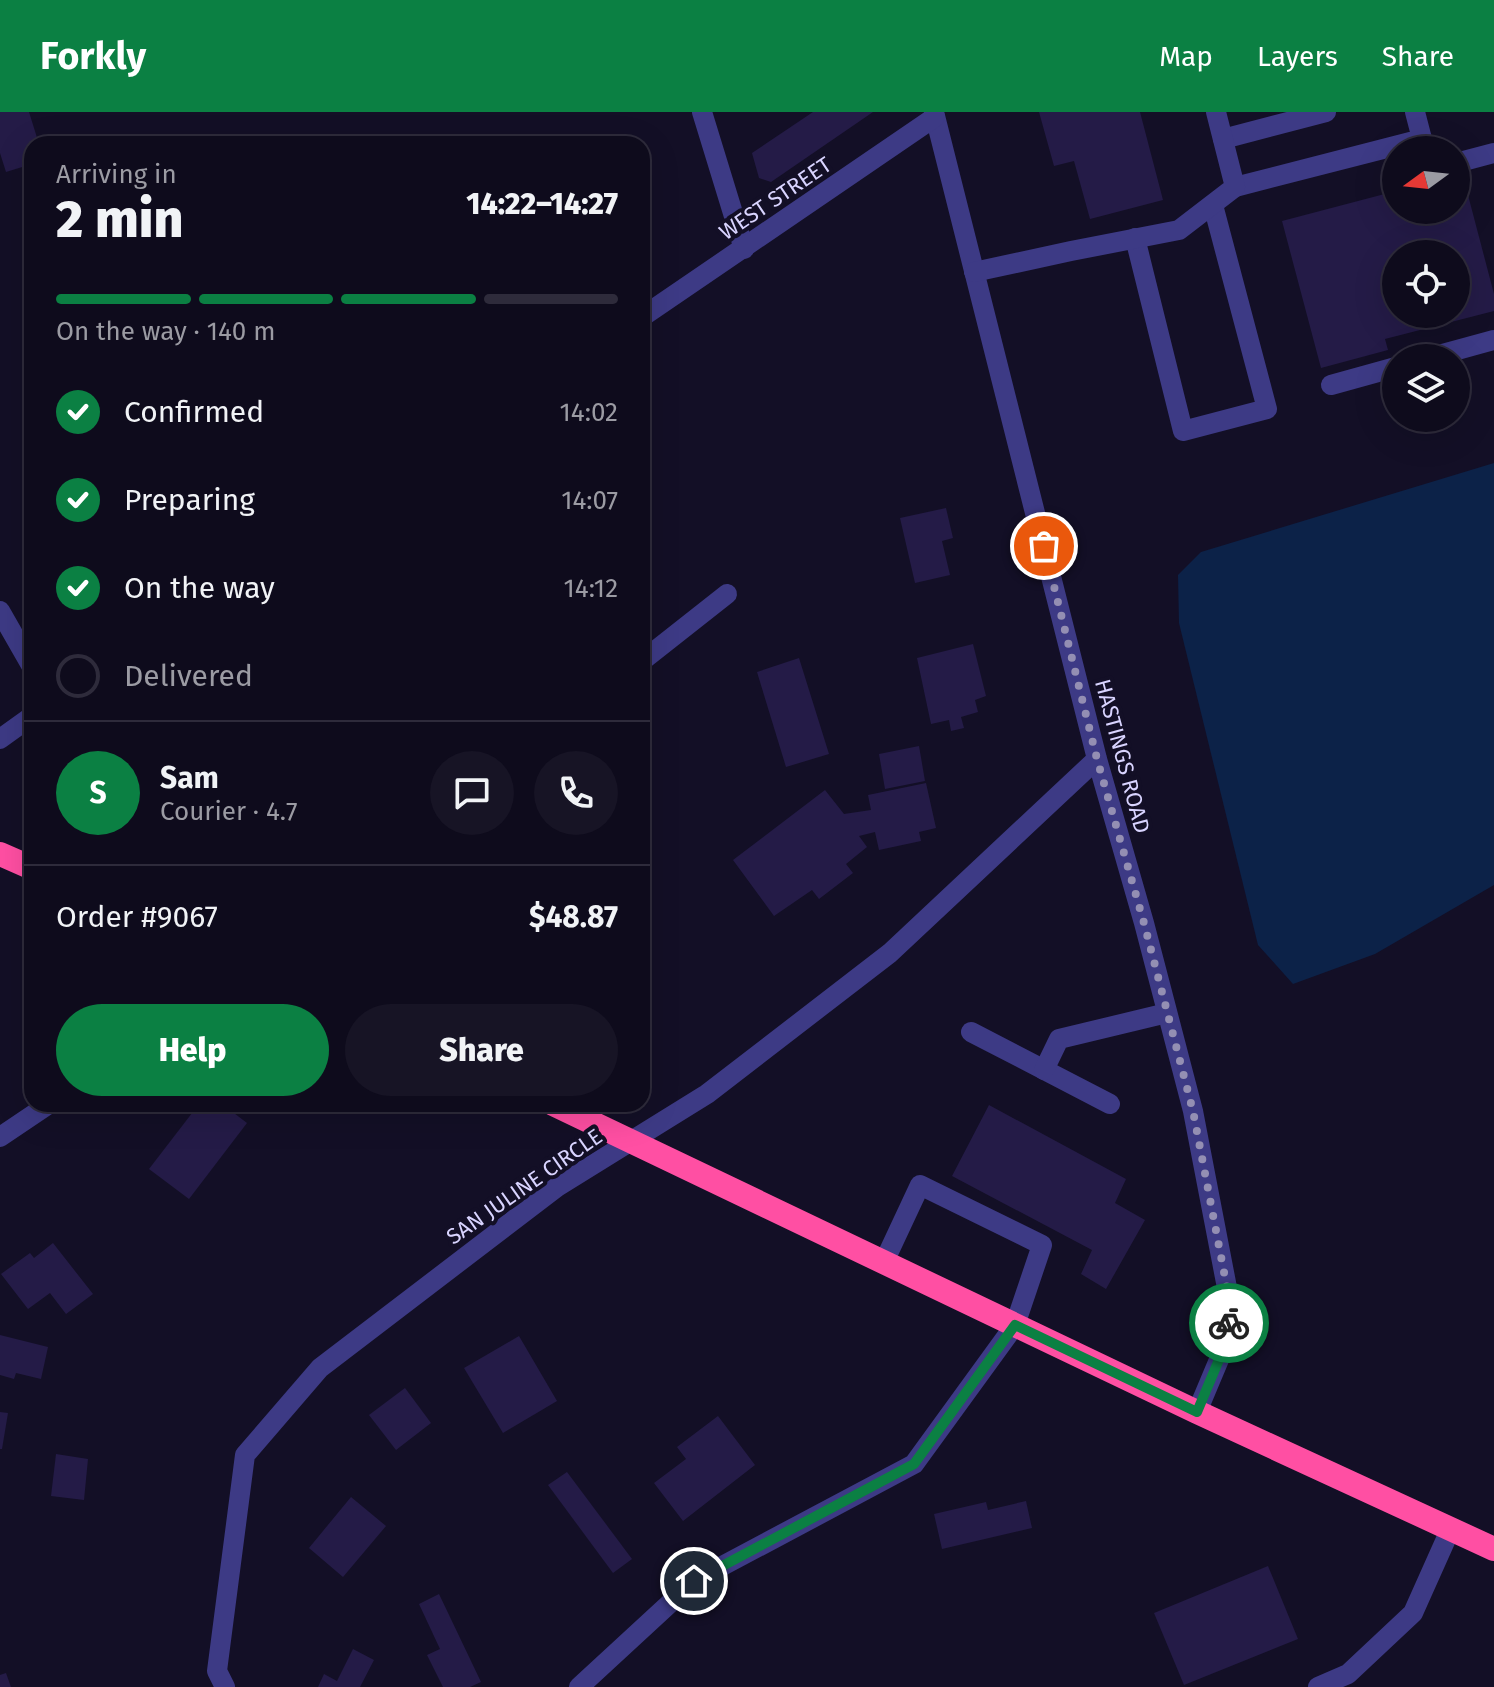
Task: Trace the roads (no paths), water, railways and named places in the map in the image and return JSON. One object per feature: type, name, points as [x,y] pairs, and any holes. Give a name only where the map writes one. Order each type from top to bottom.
[{"type":"highway","points":[[0,854],[24,864]]},
{"type":"highway","points":[[570,1112],[1197,1412],[1494,1549]]},
{"type":"street","points":[[702,112],[744,249]]},
{"type":"street","points":[[1216,112],[1235,187]]},
{"type":"street","points":[[1223,139],[1326,112]]},
{"type":"street","points":[[1415,112],[1421,136]]},
{"type":"street","name":"WEST STREET","points":[[650,312],[935,115]]},
{"type":"street","name":"HASTINGS ROAD","points":[[935,115],[1097,759],[1193,1111],[1228,1293],[1229,1325],[1226,1343],[1197,1412]]},
{"type":"street","points":[[974,272],[1179,230],[1235,187],[1382,153]]},
{"type":"street","points":[[1470,159],[1494,153]]},
{"type":"street","points":[[1135,238],[1183,431],[1267,409],[1213,205]]},
{"type":"street","points":[[1470,347],[1494,340]]},
{"type":"street","points":[[1331,385],[1382,371]]},
{"type":"street","points":[[650,655],[727,594]]},
{"type":"street","points":[[0,611],[24,653]]},
{"type":"street","points":[[0,739],[24,722]]},
{"type":"street","name":"SAN JULINE CIRCLE","points":[[225,1687],[217,1671],[245,1455],[320,1368],[557,1187],[707,1094],[890,953],[1097,759]]},
{"type":"street","points":[[1044,1070],[1059,1039],[1167,1013]]},
{"type":"street","points":[[971,1032],[1110,1104]]},
{"type":"street","points":[[0,1137],[37,1112]]},
{"type":"street","points":[[579,1687],[694,1581],[914,1464],[1015,1325],[1042,1245],[920,1185],[884,1262]]},
{"type":"street","points":[[1318,1687],[1348,1674],[1413,1613],[1451,1528]]},
{"type":"water","points":[[1494,463],[1494,885],[1375,954],[1293,984],[1258,945],[1179,623],[1178,575],[1201,552]]}]
